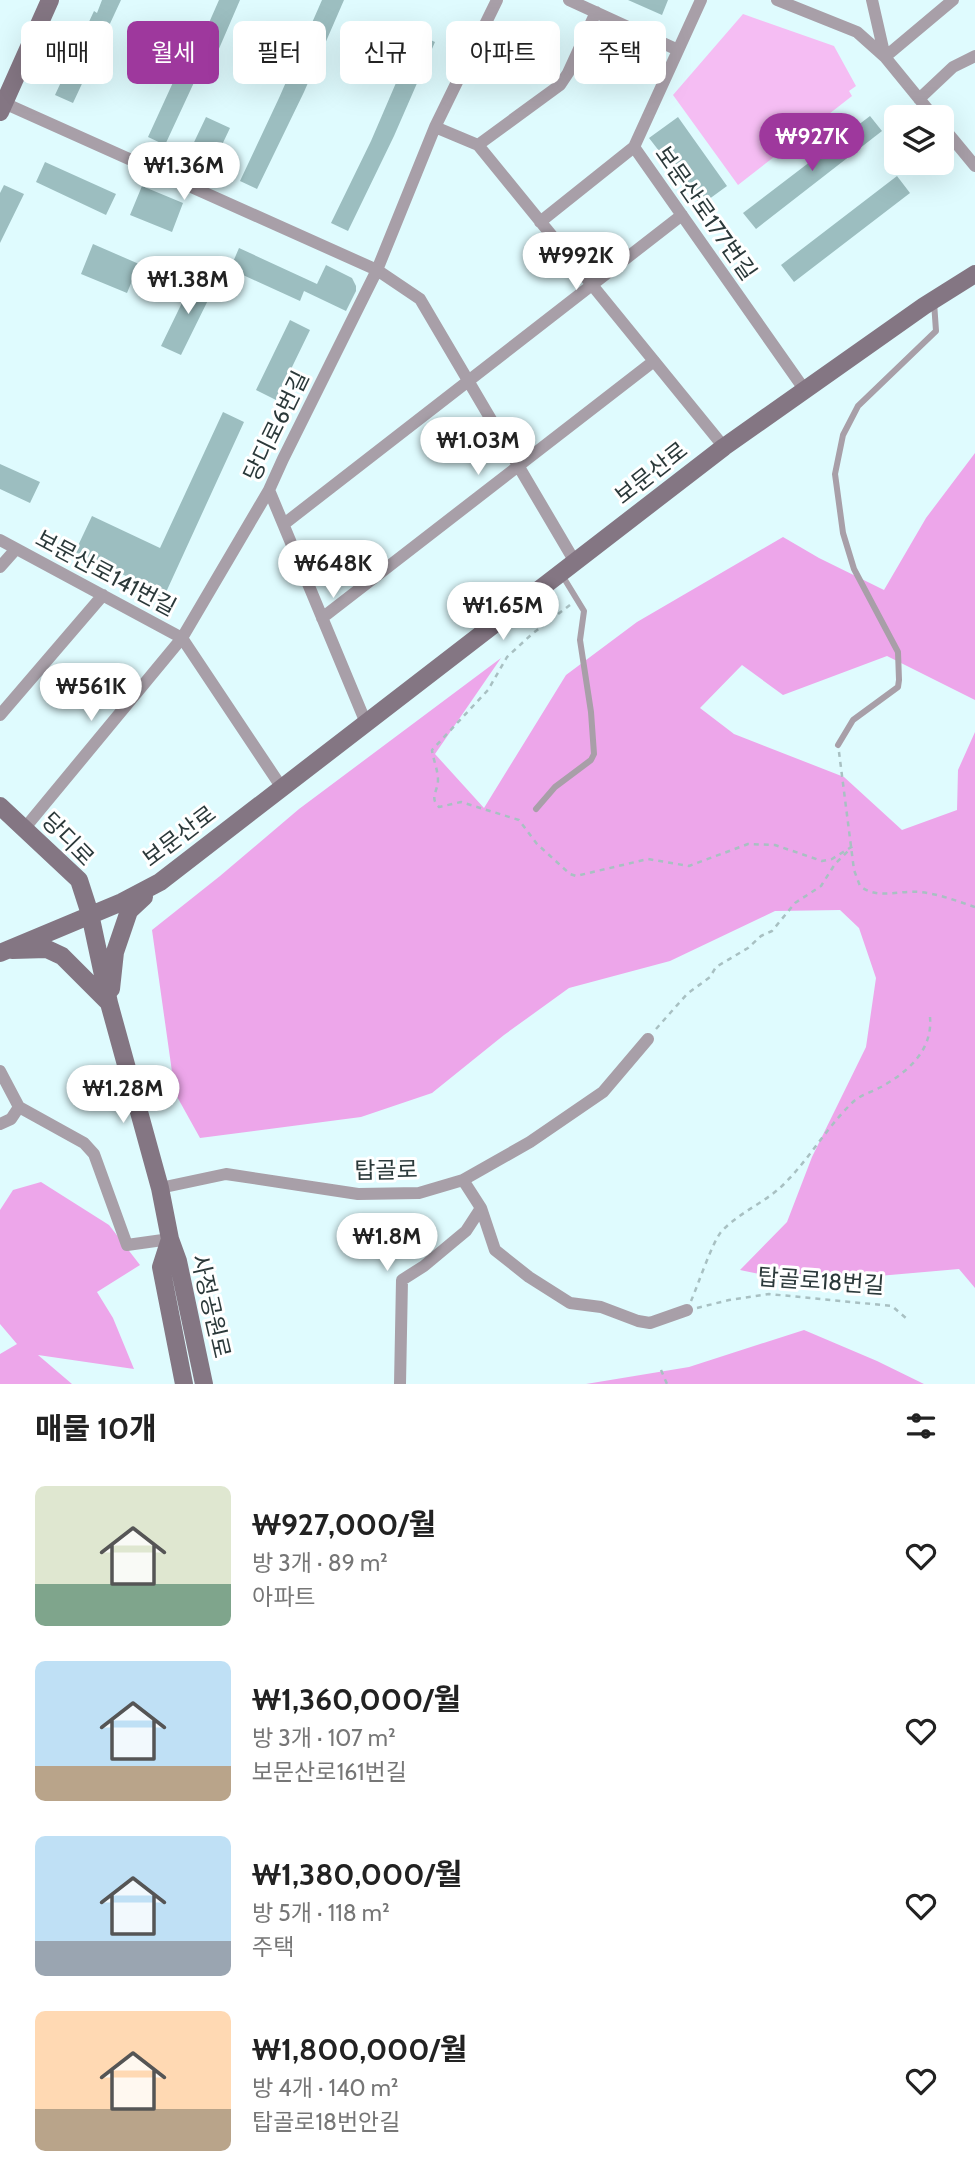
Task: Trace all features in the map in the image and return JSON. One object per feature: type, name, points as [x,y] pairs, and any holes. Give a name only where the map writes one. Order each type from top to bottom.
[{"type":"main road","points":[[2,107],[50,0]]},
{"type":"main road","name":"보문산로","points":[[3,952],[122,902],[160,882],[724,447],[804,389],[975,274]]},
{"type":"main road","name":"당디로","points":[[0,806],[79,880],[90,914]]},
{"type":"main road","points":[[109,1003],[115,952],[129,911],[160,882]]},
{"type":"main road","name":"사정공원로","points":[[90,914],[109,1003],[178,1261],[204,1384]]},
{"type":"main road","points":[[3,952],[47,950],[62,956],[109,1003]]},
{"type":"main road","name":"사정공원로","points":[[170,1239],[161,1267],[184,1384]]},
{"type":"street","name":"당디로6번길","points":[[24,829],[183,638],[270,490],[282,459],[377,270],[435,127],[497,0]]},
{"type":"street","points":[[569,0],[678,50]]},
{"type":"street","name":"보문산로177번길","points":[[701,0],[634,147],[804,389]]},
{"type":"street","points":[[777,0],[857,32],[886,57],[924,105]]},
{"type":"street","points":[[872,0],[886,57]]},
{"type":"street","points":[[886,57],[953,0]]},
{"type":"street","points":[[478,145],[560,85],[596,12]]},
{"type":"street","points":[[919,99],[953,67],[975,56]]},
{"type":"street","points":[[2,107],[377,270],[420,299],[575,562]]},
{"type":"street","points":[[435,127],[478,145],[724,447]]},
{"type":"street","points":[[954,141],[975,166]]},
{"type":"street","points":[[540,222],[634,147]]},
{"type":"street","points":[[284,524],[682,215]]},
{"type":"street","points":[[322,618],[654,361]]},
{"type":"street","points":[[270,490],[366,723]]},
{"type":"street","name":"보문산로141번길","points":[[0,540],[183,638],[282,788]]},
{"type":"street","points":[[0,567],[16,549]]},
{"type":"street","points":[[0,715],[103,596]]},
{"type":"street","name":"탑골로","points":[[160,1188],[226,1174],[358,1194],[419,1193],[463,1180],[530,1142],[603,1092],[648,1039]]},
{"type":"street","points":[[1,1077],[19,1107],[84,1143],[94,1154],[127,1245],[170,1239]]},
{"type":"street","points":[[0,1124],[11,1119],[19,1107]]},
{"type":"street","points":[[463,1180],[481,1208],[495,1250],[529,1277],[570,1303],[601,1307],[650,1323],[687,1310]]},
{"type":"street","points":[[401,1384],[402,1280],[424,1266],[466,1231],[481,1208]]},
{"type":"lane","points":[[838,745],[853,720],[898,687],[900,680],[898,652],[854,569],[843,533],[835,474],[843,435],[858,406],[936,331],[934,300]]},
{"type":"lane","points":[[536,810],[555,787],[591,760],[594,754],[591,712],[580,640],[584,611],[561,573]]},
{"type":"path","points":[[577,600],[507,657],[488,690],[432,750],[438,780],[434,803],[439,807],[461,802],[519,820],[537,844],[570,874],[576,876],[648,859],[689,866],[748,844],[775,845],[822,861],[832,859],[853,846]]},
{"type":"path","points":[[838,745],[856,880],[867,891],[879,894],[917,891],[975,907]]},
{"type":"path","points":[[648,1039],[687,993],[710,977],[716,967],[772,931],[795,903],[821,886],[835,864],[853,846]]},
{"type":"path","points":[[687,1310],[719,1235],[736,1217],[781,1186],[803,1164],[831,1125],[856,1099],[882,1086],[915,1063],[928,1040],[930,1017]]},
{"type":"path","name":"탑골로18번길","points":[[687,1310],[769,1294],[892,1306],[907,1319]]},
{"type":"path","points":[[661,1370],[667,1384]]},
{"type":"shaded area","points":[[743,14],[834,46],[856,86],[849,91],[852,96],[738,185],[673,95]]},
{"type":"shaded area","points":[[975,453],[975,700],[887,656],[783,695],[742,665],[700,708],[734,734],[844,777],[902,830],[957,810],[958,770],[975,732],[975,1288],[959,1269],[867,1277],[783,1279],[740,1270],[787,1222],[812,1157],[866,1047],[876,978],[859,928],[840,910],[775,911],[670,961],[569,988],[504,1035],[432,1093],[361,1117],[200,1138],[175,1093],[152,930],[299,809],[501,658],[435,754],[484,808],[566,675],[637,622],[783,537],[884,590],[926,518]]},
{"type":"shaded area","points":[[41,1182],[109,1225],[140,1265],[97,1292],[113,1318],[134,1369],[38,1355],[72,1384],[0,1384],[0,1354],[17,1344],[0,1324],[0,1210],[13,1190]]},
{"type":"shaded area","points":[[804,1330],[924,1384],[586,1384],[689,1367]]},
{"type":"building","points":[[102,0],[121,0],[111,21],[89,21],[94,11],[97,13]]},
{"type":"building","points":[[219,0],[240,0],[219,49],[219,21],[210,21]]},
{"type":"building","points":[[322,0],[344,0],[326,41],[326,21],[313,21]]},
{"type":"building","points":[[628,0],[668,0],[662,15]]},
{"type":"building","points":[[60,84],[82,84],[73,103],[55,95]]},
{"type":"building","points":[[172,84],[193,84],[165,145],[148,137]]},
{"type":"building","points":[[285,84],[307,84],[257,189],[240,181]]},
{"type":"building","points":[[396,84],[417,84],[348,231],[331,223]]},
{"type":"building","points":[[870,116],[882,131],[756,229],[743,213]]},
{"type":"building","points":[[206,117],[230,128],[211,168],[187,157]]},
{"type":"building","points":[[678,117],[727,186],[701,205],[649,138]]},
{"type":"building","points":[[45,162],[116,194],[106,215],[36,182]]},
{"type":"building","points":[[897,176],[910,193],[794,282],[781,265]]},
{"type":"building","points":[[4,185],[24,194],[0,243],[0,193]]},
{"type":"building","points":[[142,186],[183,203],[172,232],[130,215]]},
{"type":"building","points":[[93,244],[139,264],[127,293],[81,274]]},
{"type":"building","points":[[239,248],[317,284],[326,265],[352,278],[356,291],[346,311],[304,291],[300,301],[230,269]]},
{"type":"building","points":[[195,276],[215,286],[181,355],[161,346]]},
{"type":"building","points":[[290,320],[310,330],[276,400],[256,390]]},
{"type":"building","points":[[223,412],[244,422],[162,601],[140,591],[143,584],[75,552],[92,516],[160,548]]},
{"type":"building","points":[[0,464],[40,482],[30,503],[0,489]]}]
